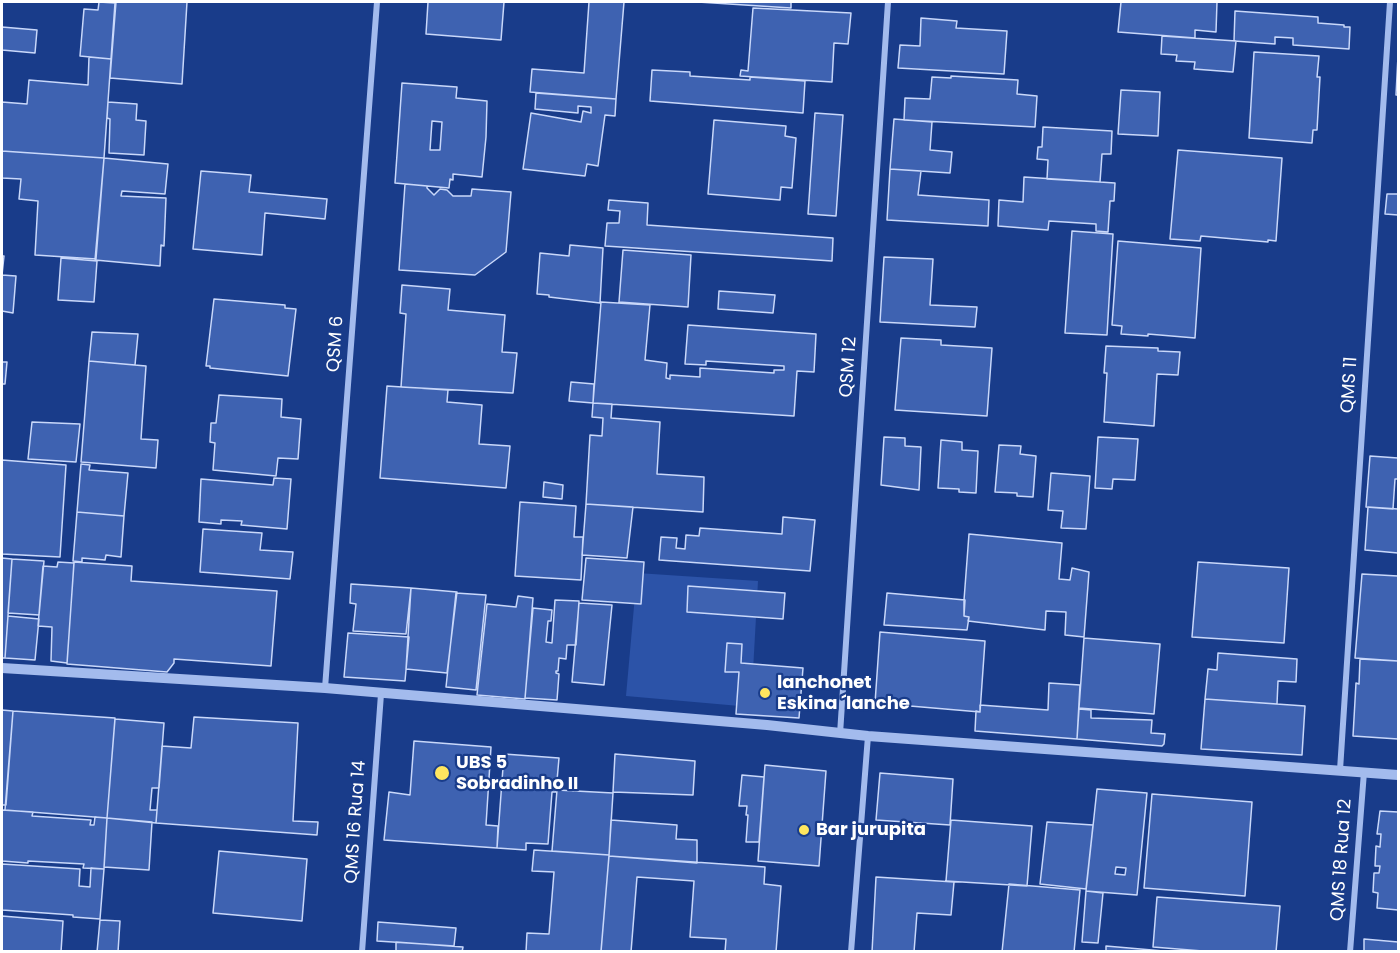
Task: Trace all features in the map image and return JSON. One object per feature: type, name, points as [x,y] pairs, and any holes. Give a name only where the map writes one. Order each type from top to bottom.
[{"type":"street","name":"QSM 6","points":[[325,688],[376,2]]},
{"type":"street","name":"QSM 12","points":[[840,734],[888,2]]},
{"type":"street","name":"QMS 11","points":[[1340,770],[1390,2]]},
{"type":"street","points":[[2,668],[325,688],[767,725],[840,734],[1398,775]]},
{"type":"street","name":"QMS 16 Rua 14","points":[[362,951],[381,694]]},
{"type":"street","points":[[851,951],[868,736]]},
{"type":"street","name":"QMS 18 Rua 12","points":[[1350,951],[1364,772]]},
{"type":"shaded area","points":[[637,573],[758,581],[751,707],[626,696]]},
{"type":"building","points":[[99,2],[115,3],[111,59],[80,56],[84,9],[98,10]]},
{"type":"building","points":[[116,2],[187,2],[182,84],[110,78]]},
{"type":"building","points":[[428,2],[504,2],[501,40],[426,34]]},
{"type":"building","points":[[589,2],[624,2],[616,99],[530,92],[532,69],[584,73]]},
{"type":"building","points":[[698,2],[791,2],[791,8]]},
{"type":"building","points":[[1121,2],[1217,2],[1216,32],[1195,30],[1195,38],[1118,32]]},
{"type":"building","points":[[753,8],[851,13],[848,44],[834,43],[832,82],[740,76],[741,70],[748,71]]},
{"type":"building","points":[[1235,11],[1318,17],[1318,23],[1350,27],[1349,49],[1293,45],[1293,38],[1275,37],[1275,44],[1234,41]]},
{"type":"building","points":[[921,18],[957,21],[956,28],[1007,31],[1004,74],[898,68],[900,45],[920,46]]},
{"type":"building","points":[[2,27],[37,30],[35,53],[2,50]]},
{"type":"building","points":[[1162,36],[1236,41],[1233,72],[1194,69],[1195,62],[1176,61],[1177,55],[1161,54]]},
{"type":"building","points":[[1254,52],[1319,56],[1317,130],[1313,130],[1312,143],[1249,138]]},
{"type":"building","points":[[1398,56],[1398,95],[1396,95]]},
{"type":"building","points":[[89,57],[111,59],[104,158],[2,151],[2,102],[27,104],[29,80],[88,85]]},
{"type":"building","points":[[652,70],[690,72],[690,76],[805,81],[803,113],[650,101]]},
{"type":"building","points":[[951,76],[1018,80],[1017,94],[1037,96],[1035,127],[904,120],[905,98],[930,99],[932,77],[951,78]]},
{"type":"building","points":[[402,83],[457,87],[456,98],[487,101],[482,177],[453,174],[449,188],[395,183]],"holes":[[[432,121],[442,122],[440,150],[430,150]]]},
{"type":"building","points":[[1121,90],[1160,92],[1158,136],[1118,134]]},
{"type":"building","points":[[536,93],[616,99],[615,116],[605,115],[598,166],[587,164],[585,176],[523,169],[531,113],[581,122],[583,111],[591,113],[591,107],[578,106],[578,113],[535,109]]},
{"type":"building","points":[[108,102],[137,104],[136,120],[146,121],[144,155],[109,153]]},
{"type":"building","points":[[815,113],[843,115],[836,216],[808,214]]},
{"type":"building","points":[[894,119],[932,122],[930,150],[952,152],[950,173],[890,169]]},
{"type":"building","points":[[714,120],[786,126],[785,136],[796,138],[792,188],[781,187],[780,200],[708,194]]},
{"type":"building","points":[[1043,127],[1112,131],[1111,154],[1102,154],[1100,182],[1047,179],[1048,160],[1037,159],[1038,147],[1042,147]]},
{"type":"building","points":[[1178,150],[1282,158],[1276,241],[1201,236],[1200,241],[1170,239]]},
{"type":"building","points":[[2,151],[104,158],[96,259],[35,255],[38,201],[19,199],[21,179],[2,178]]},
{"type":"building","points":[[104,158],[168,164],[165,194],[122,191],[121,196],[166,198],[164,246],[161,245],[160,266],[95,260]]},
{"type":"building","points":[[890,169],[921,171],[918,195],[989,200],[988,226],[887,220]]},
{"type":"building","points":[[201,171],[251,175],[249,192],[327,199],[325,219],[265,213],[262,255],[193,249]]},
{"type":"building","points":[[1024,177],[1115,183],[1114,201],[1110,201],[1108,232],[1096,231],[1096,224],[1049,221],[1048,230],[998,226],[999,200],[1023,202]]},
{"type":"building","points":[[405,184],[427,186],[434,195],[440,189],[447,190],[453,196],[471,196],[472,189],[511,192],[506,252],[475,275],[399,270]]},
{"type":"building","points":[[1387,194],[1398,194],[1398,215],[1385,214]]},
{"type":"building","points":[[609,200],[648,203],[647,225],[833,238],[832,261],[605,246],[607,223],[619,223],[620,211],[608,210]]},
{"type":"building","points":[[1072,231],[1113,234],[1107,335],[1065,333]]},
{"type":"building","points":[[1118,241],[1201,248],[1195,338],[1121,334],[1122,326],[1112,325]]},
{"type":"building","points":[[570,245],[603,248],[600,303],[537,294],[540,253],[569,256]]},
{"type":"building","points":[[623,250],[691,255],[688,307],[619,302]]},
{"type":"building","points":[[884,257],[933,259],[930,305],[977,307],[975,327],[880,322]]},
{"type":"building","points":[[61,258],[97,261],[94,302],[58,300]]},
{"type":"building","points":[[2,275],[16,276],[13,313],[2,311]]},
{"type":"building","points":[[402,285],[450,289],[448,310],[505,315],[502,352],[517,353],[513,393],[401,387],[406,314],[400,313]]},
{"type":"building","points":[[719,291],[775,295],[773,313],[718,309]]},
{"type":"building","points":[[214,299],[285,305],[285,308],[296,309],[288,376],[206,366]]},
{"type":"building","points":[[601,302],[650,305],[645,360],[667,363],[666,378],[670,379],[670,375],[700,377],[700,368],[774,373],[774,370],[784,370],[784,366],[706,361],[706,365],[685,364],[688,325],[816,334],[814,372],[797,371],[794,416],[593,403]]},
{"type":"building","points":[[92,332],[138,334],[135,365],[89,361]]},
{"type":"building","points":[[901,338],[941,340],[941,345],[992,348],[987,416],[895,410]]},
{"type":"building","points":[[1106,346],[1158,348],[1158,351],[1180,352],[1178,375],[1157,374],[1154,426],[1104,422]]},
{"type":"building","points":[[89,361],[146,366],[141,439],[158,440],[156,468],[81,462]]},
{"type":"building","points":[[2,362],[7,362],[5,384],[2,384]]},
{"type":"building","points":[[571,382],[594,384],[593,403],[569,401]]},
{"type":"building","points":[[387,386],[448,390],[447,402],[482,405],[479,444],[510,446],[506,488],[380,478]]},
{"type":"building","points":[[219,395],[282,399],[281,417],[301,419],[298,459],[278,458],[276,476],[213,470],[215,443],[210,442],[211,423],[216,423]]},
{"type":"building","points":[[593,403],[612,404],[611,418],[660,422],[657,474],[704,477],[703,512],[586,504],[590,435],[602,436],[603,418],[592,417]]},
{"type":"building","points":[[32,422],[80,424],[76,462],[28,459]]},
{"type":"building","points":[[884,437],[905,438],[905,446],[921,447],[919,490],[881,485]]},
{"type":"building","points":[[1098,437],[1138,439],[1135,480],[1113,479],[1112,489],[1095,488]]},
{"type":"building","points":[[941,440],[962,442],[962,450],[978,451],[976,493],[938,488]]},
{"type":"building","points":[[999,445],[1021,446],[1020,454],[1036,456],[1033,497],[1017,496],[1017,493],[995,492]]},
{"type":"building","points":[[1370,456],[1398,458],[1398,479],[1395,479],[1393,509],[1366,507]]},
{"type":"building","points":[[2,460],[66,465],[60,557],[2,554]]},
{"type":"building","points":[[81,464],[90,465],[89,470],[128,473],[124,516],[77,512]]},
{"type":"building","points":[[1051,473],[1090,476],[1086,529],[1061,528],[1063,511],[1048,510]]},
{"type":"building","points":[[274,478],[291,479],[287,529],[241,525],[242,521],[221,520],[221,524],[199,522],[201,479],[273,485]]},
{"type":"building","points":[[544,482],[563,485],[562,499],[543,497]]},
{"type":"building","points":[[520,502],[576,506],[574,537],[583,537],[581,580],[515,576]]},
{"type":"building","points":[[586,504],[633,507],[627,558],[582,555]]},
{"type":"building","points":[[1368,507],[1398,509],[1398,553],[1365,550]]},
{"type":"building","points":[[77,512],[124,516],[121,557],[106,555],[105,560],[82,558],[82,562],[73,561]]},
{"type":"building","points":[[783,517],[815,520],[810,571],[659,560],[661,537],[677,538],[676,548],[685,549],[686,535],[699,536],[700,528],[782,534]]},
{"type":"building","points":[[203,529],[262,533],[260,550],[293,552],[290,579],[200,572]]},
{"type":"building","points":[[969,534],[1062,543],[1059,579],[1070,580],[1072,568],[1089,572],[1084,637],[1065,635],[1066,612],[1046,611],[1045,630],[968,621],[969,617],[964,616],[964,600]]},
{"type":"building","points":[[2,558],[12,559],[5,658],[2,658]]},
{"type":"building","points":[[586,558],[644,562],[641,604],[582,600]]},
{"type":"building","points":[[12,559],[44,561],[39,615],[8,613]]},
{"type":"building","points":[[58,562],[74,563],[67,663],[51,661],[52,627],[38,626],[43,566],[57,567]]},
{"type":"building","points":[[74,562],[132,566],[131,581],[277,591],[271,666],[174,659],[174,663],[167,672],[67,664]]},
{"type":"building","points":[[1198,562],[1289,568],[1284,643],[1192,637]]},
{"type":"building","points":[[1362,574],[1398,576],[1398,661],[1355,658]]},
{"type":"building","points":[[351,584],[411,588],[406,634],[353,631],[356,604],[350,603]]},
{"type":"building","points":[[688,586],[785,593],[783,619],[687,612]]},
{"type":"building","points":[[411,588],[457,592],[447,673],[406,669]]},
{"type":"building","points":[[456,593],[486,595],[476,690],[446,687]]},
{"type":"building","points":[[887,593],[965,600],[964,616],[969,617],[967,630],[884,625]]},
{"type":"building","points":[[518,596],[533,598],[525,699],[477,695],[487,604],[516,607]]},
{"type":"building","points":[[555,600],[579,601],[576,645],[567,645],[566,659],[559,658],[558,671],[556,671],[559,674],[557,700],[525,698],[533,608],[552,610],[551,621],[548,621],[546,642],[552,643]]},
{"type":"building","points":[[579,603],[612,605],[604,685],[572,682]]},
{"type":"building","points":[[8,616],[39,619],[35,660],[5,658]]},
{"type":"building","points":[[880,632],[985,641],[980,712],[875,703]]},
{"type":"building","points":[[348,633],[409,637],[405,681],[344,677]]},
{"type":"building","points":[[1084,638],[1160,644],[1154,714],[1079,708]]},
{"type":"building","points":[[727,643],[742,644],[741,663],[803,668],[799,718],[736,714],[739,672],[725,672]]},
{"type":"building","points":[[1218,653],[1297,659],[1296,682],[1278,681],[1277,704],[1205,699],[1208,669],[1217,670]]},
{"type":"building","points":[[1360,659],[1398,661],[1398,739],[1353,736],[1356,683],[1359,684]]},
{"type":"building","points":[[1049,683],[1080,685],[1077,739],[975,731],[976,711],[980,712],[980,705],[1048,710]]},
{"type":"building","points":[[1205,699],[1305,706],[1302,755],[1201,749]]},
{"type":"building","points":[[1079,709],[1091,710],[1091,718],[1152,720],[1151,733],[1165,734],[1164,744],[1162,746],[1077,739]]},
{"type":"building","points":[[2,710],[13,711],[6,805],[2,805]]},
{"type":"building","points":[[13,711],[115,718],[107,818],[5,810]]},
{"type":"building","points":[[194,717],[298,723],[293,821],[318,822],[317,835],[156,823],[162,746],[191,748]]},
{"type":"building","points":[[115,719],[164,723],[159,788],[152,788],[150,810],[157,810],[156,823],[107,818]]},
{"type":"building","points":[[414,741],[491,747],[486,825],[498,826],[497,848],[384,840],[389,792],[410,795]]},
{"type":"building","points":[[504,754],[559,758],[556,792],[552,792],[548,844],[526,843],[526,850],[497,848]]},
{"type":"building","points":[[615,754],[695,761],[693,795],[613,792]]},
{"type":"building","points":[[765,765],[826,771],[819,866],[758,861]]},
{"type":"building","points":[[880,773],[953,779],[950,825],[876,820]]},
{"type":"building","points":[[742,775],[764,777],[759,842],[746,842],[747,806],[739,806]]},
{"type":"building","points":[[1097,789],[1147,793],[1137,895],[1086,891]],"holes":[[[1116,867],[1126,868],[1125,875],[1115,874]]]},
{"type":"building","points":[[557,790],[613,793],[609,855],[552,851]]},
{"type":"building","points":[[1152,794],[1252,802],[1245,896],[1144,888]]},
{"type":"building","points":[[2,810],[33,812],[32,816],[91,820],[90,825],[94,825],[95,817],[107,818],[104,869],[83,868],[84,864],[2,861]]},
{"type":"building","points":[[1380,811],[1398,812],[1398,910],[1377,908],[1378,893],[1373,892],[1374,873],[1379,873],[1380,866],[1375,866],[1376,846],[1380,847],[1381,834],[1377,834]]},
{"type":"building","points":[[107,818],[152,822],[149,870],[104,867]]},
{"type":"building","points":[[611,820],[677,825],[676,839],[697,840],[697,863],[609,856]]},
{"type":"building","points":[[951,820],[1032,826],[1027,886],[946,881]]},
{"type":"building","points":[[1047,822],[1093,825],[1086,889],[1040,884]]},
{"type":"building","points":[[534,850],[609,855],[601,952],[526,952],[527,933],[549,934],[554,872],[532,871]]},
{"type":"building","points":[[219,851],[307,859],[302,921],[213,913]]},
{"type":"building","points":[[609,856],[765,867],[764,884],[781,886],[776,952],[725,952],[726,939],[690,937],[694,881],[637,877],[631,952],[601,951]]},
{"type":"building","points":[[2,864],[80,869],[79,886],[90,887],[91,868],[104,869],[100,919],[2,910]]},
{"type":"building","points":[[876,877],[954,882],[951,915],[917,913],[914,952],[872,952]]},
{"type":"building","points":[[1009,884],[1080,890],[1074,952],[1002,952]]},
{"type":"building","points":[[1086,891],[1103,893],[1098,943],[1082,942]]},
{"type":"building","points":[[1157,897],[1280,906],[1276,952],[1215,952],[1153,947]]},
{"type":"building","points":[[2,916],[63,921],[61,952],[2,952]]},
{"type":"building","points":[[100,920],[120,921],[118,952],[97,952]]},
{"type":"building","points":[[378,922],[456,928],[454,946],[377,941]]},
{"type":"building","points":[[1364,939],[1398,942],[1398,952],[1364,952]]},
{"type":"building","points":[[396,942],[463,947],[462,952],[396,952]]},
{"type":"building","points":[[1106,946],[1175,952],[1106,952]]},
{"type":"place","name":"lanchonet Eskina ´lanche","points":[[765,693]]},
{"type":"place","name":"UBS 5 Sobradinho II","points":[[442,773]]},
{"type":"place","name":"Bar jurupita","points":[[804,830]]}]
